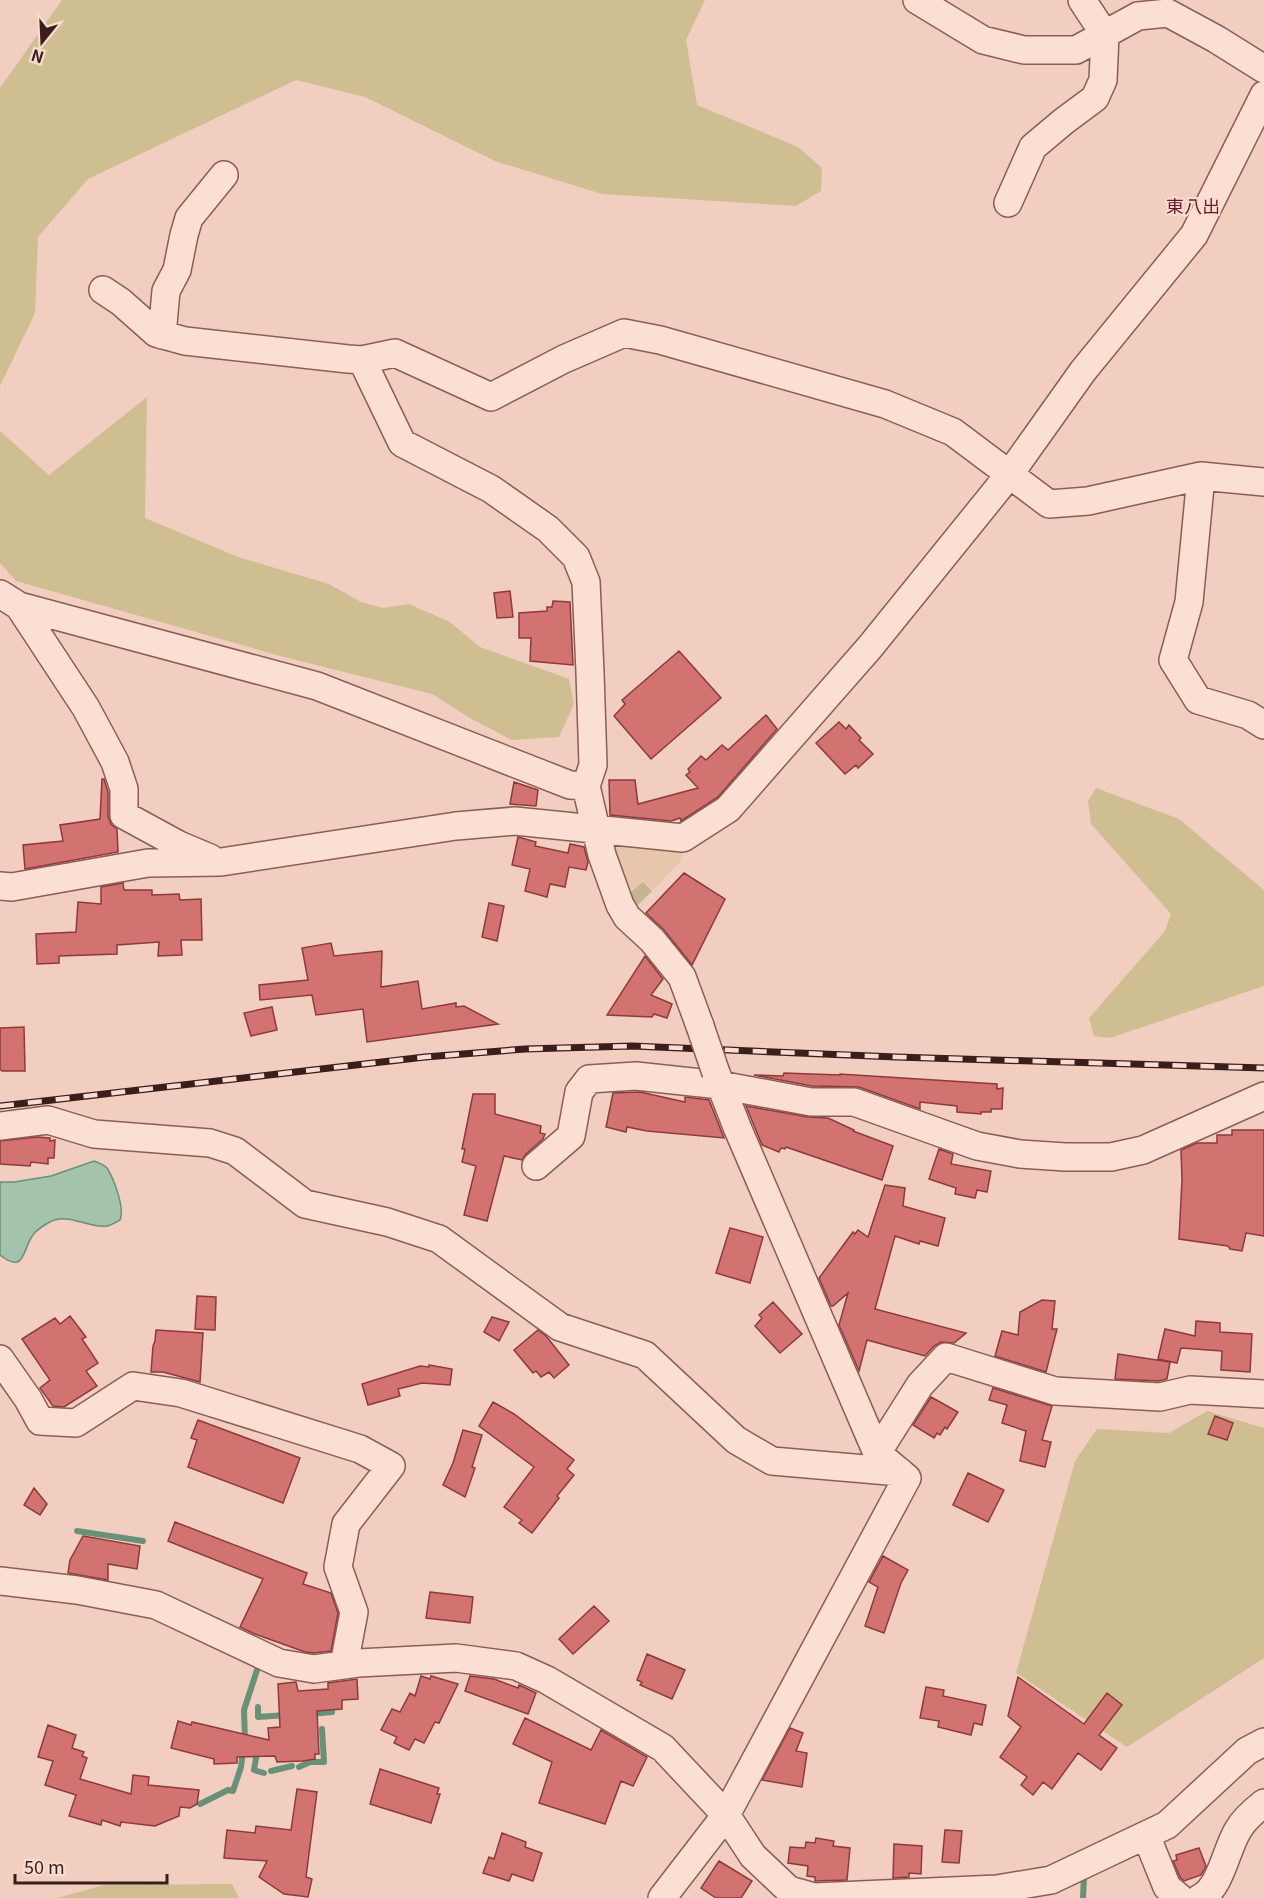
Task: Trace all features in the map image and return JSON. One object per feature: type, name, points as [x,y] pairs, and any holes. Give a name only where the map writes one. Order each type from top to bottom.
[{"type":"street","points":[[917,0],[983,40],[1024,50],[1076,50],[1138,16],[1168,13],[1264,69]]},
{"type":"street","points":[[1008,202],[1033,147],[1095,98],[1103,81],[1105,35],[1082,0]]},
{"type":"street","points":[[0,886],[12,887],[148,863],[221,862],[456,825],[515,821],[683,838],[728,809],[870,647],[1009,475],[1083,371],[1194,235],[1264,95]]},
{"type":"street","points":[[162,335],[166,291],[177,270],[189,218],[224,175]]},
{"type":"street","points":[[103,290],[121,302],[156,333],[162,335],[185,341],[244,349],[363,360],[395,353],[491,398],[564,358],[624,333],[660,340],[885,404],[953,432],[1049,504],[1088,501],[1202,476],[1264,482]]},
{"type":"street","points":[[363,360],[402,443],[491,489],[548,529],[576,557],[586,582],[590,672],[593,765],[586,786],[602,855],[620,905],[627,917],[652,940],[682,976],[718,1079],[877,1453],[907,1478],[726,1815],[662,1898]]},
{"type":"street","points":[[1202,476],[1189,602],[1173,660],[1198,699],[1248,715],[1264,724]]},
{"type":"street","points":[[9,600],[317,686],[570,785],[586,786]]},
{"type":"street","points":[[9,600],[86,708],[115,762],[124,789],[124,815],[179,845],[221,862]]},
{"type":"street","points":[[536,1166],[571,1136],[579,1092],[589,1079],[636,1076],[718,1079],[811,1102],[854,1102],[977,1146],[1020,1154],[1065,1157],[1111,1156],[1143,1150],[1264,1096]]},
{"type":"street","points":[[0,1126],[48,1120],[94,1134],[210,1143],[235,1151],[305,1204],[387,1222],[439,1239],[560,1327],[645,1354],[736,1440],[772,1461],[900,1472]]},
{"type":"street","points":[[877,1453],[920,1385],[945,1357],[1055,1391],[1160,1397],[1190,1390],[1264,1394]]},
{"type":"street","points":[[0,1359],[28,1399],[40,1421],[76,1423],[133,1386],[181,1393],[360,1449],[391,1466],[346,1524],[338,1567],[354,1612],[344,1665]]},
{"type":"street","points":[[0,1581],[76,1590],[156,1605],[279,1663],[314,1669],[456,1658],[516,1666],[547,1680],[663,1748],[726,1815],[753,1856],[789,1890],[814,1897],[997,1889],[1051,1881],[1167,1825],[1248,1751],[1264,1742]]},
{"type":"street","points":[[1200,1898],[1205,1895],[1219,1875],[1238,1829],[1255,1809],[1264,1803]]},
{"type":"street","points":[[1146,1835],[1167,1887],[1180,1898]]},
{"type":"shaded area","points":[[62,0],[705,0],[686,40],[697,105],[798,147],[822,168],[821,191],[796,206],[602,194],[495,161],[365,97],[296,80],[88,179],[38,237],[35,313],[0,386],[0,88]]},
{"type":"shaded area","points":[[147,397],[145,518],[238,557],[329,584],[361,602],[383,608],[409,604],[450,622],[480,647],[569,679],[574,704],[559,737],[512,740],[468,717],[432,694],[284,657],[16,581],[0,563],[0,431],[49,475]]},
{"type":"shaded area","points":[[1096,788],[1179,819],[1264,890],[1264,986],[1110,1038],[1094,1036],[1089,1018],[1165,931],[1171,914],[1091,824],[1088,801]]},
{"type":"shaded area","points":[[611,844],[683,852],[680,862],[653,890],[643,881],[625,897]]},
{"type":"shaded area","points":[[643,882],[652,891],[632,911],[625,897]]},
{"type":"shaded area","points":[[94,1161],[107,1168],[113,1179],[120,1201],[120,1220],[109,1226],[100,1226],[71,1219],[56,1220],[44,1225],[34,1233],[19,1261],[8,1260],[0,1255],[0,1182],[51,1176]]},
{"type":"shaded area","points":[[1207,1411],[1264,1428],[1264,1658],[1127,1747],[1016,1673],[1075,1461],[1097,1429],[1169,1433]]},
{"type":"shaded area","points":[[232,1884],[239,1898],[57,1898],[104,1885]]},
{"type":"building","points":[[510,591],[513,617],[497,618],[494,593]]},
{"type":"building","points":[[553,601],[570,602],[573,665],[530,661],[531,638],[519,638],[519,613],[547,611],[547,607],[552,607]]},
{"type":"building","points":[[679,651],[721,698],[651,759],[614,716],[625,704],[622,700]]},
{"type":"building","points":[[766,715],[777,729],[718,797],[681,821],[680,818],[671,821],[610,815],[609,780],[635,780],[638,804],[698,788],[686,775],[690,772],[688,769],[701,756],[706,760],[722,745],[728,750]]},
{"type":"building","points":[[839,722],[846,729],[849,725],[861,738],[859,740],[873,754],[858,768],[856,765],[845,774],[816,743]]},
{"type":"building","points":[[102,779],[104,779],[108,792],[108,816],[111,824],[117,829],[118,852],[25,869],[23,845],[63,841],[60,825],[100,819]]},
{"type":"building","points":[[514,782],[538,790],[536,806],[510,804]]},
{"type":"building","points":[[518,837],[536,842],[535,846],[568,853],[570,844],[584,847],[588,862],[586,870],[569,867],[565,887],[550,884],[547,897],[525,891],[530,869],[512,865]]},
{"type":"building","points":[[684,873],[725,899],[692,965],[664,930],[646,913]]},
{"type":"building","points":[[123,883],[124,890],[152,890],[152,895],[179,894],[180,900],[201,899],[202,940],[181,940],[182,955],[158,956],[159,942],[117,945],[117,954],[59,956],[59,963],[37,964],[36,934],[76,932],[78,902],[101,904],[101,887]]},
{"type":"building","points":[[489,903],[504,906],[497,941],[482,937]]},
{"type":"building","points":[[331,943],[334,956],[382,951],[381,987],[418,981],[422,1009],[456,1003],[456,1007],[464,1006],[498,1024],[367,1042],[363,1009],[316,1015],[312,995],[260,1000],[259,985],[308,980],[302,948]]},
{"type":"building","points":[[645,956],[663,979],[651,995],[672,1004],[667,1018],[654,1014],[652,1017],[607,1015]]},
{"type":"building","points":[[272,1007],[277,1030],[251,1036],[244,1013]]},
{"type":"building","points":[[24,1027],[25,1071],[2,1071],[0,1069],[0,1028]]},
{"type":"building","points":[[784,1073],[840,1074],[997,1084],[997,1089],[1003,1088],[1002,1109],[991,1109],[991,1112],[981,1112],[981,1114],[957,1112],[957,1106],[920,1102],[920,1109],[859,1087],[812,1086],[754,1075],[783,1076]]},
{"type":"building","points":[[640,1092],[685,1102],[685,1097],[709,1100],[724,1138],[627,1127],[626,1132],[606,1127],[613,1093]]},
{"type":"building","points":[[473,1094],[495,1094],[495,1114],[541,1126],[540,1133],[545,1134],[543,1139],[522,1160],[504,1156],[487,1221],[464,1215],[476,1166],[462,1162],[465,1149],[462,1149]]},
{"type":"building","points":[[746,1106],[808,1117],[828,1118],[853,1131],[893,1146],[882,1180],[786,1147],[781,1148],[779,1152],[762,1145]]},
{"type":"building","points":[[1232,1130],[1264,1130],[1264,1236],[1246,1233],[1242,1251],[1230,1249],[1228,1246],[1179,1239],[1181,1150],[1197,1143],[1217,1143],[1217,1135],[1232,1135]]},
{"type":"building","points":[[50,1138],[50,1141],[55,1140],[54,1158],[48,1158],[48,1164],[31,1162],[30,1166],[0,1164],[0,1141]]},
{"type":"building","points":[[939,1149],[953,1154],[951,1164],[991,1171],[987,1192],[977,1190],[975,1198],[955,1194],[956,1188],[929,1179]]},
{"type":"building","points":[[885,1185],[905,1188],[903,1206],[945,1218],[938,1246],[920,1241],[919,1244],[895,1236],[875,1309],[966,1333],[954,1343],[941,1342],[925,1356],[867,1340],[859,1371],[839,1325],[848,1293],[831,1306],[819,1278],[853,1232],[855,1234],[858,1230],[868,1237]]},
{"type":"building","points":[[730,1228],[763,1237],[750,1283],[716,1273]]},
{"type":"building","points":[[197,1296],[216,1297],[215,1330],[195,1329]]},
{"type":"building","points":[[1042,1300],[1055,1301],[1052,1329],[1057,1329],[1046,1372],[995,1356],[1002,1331],[1018,1335],[1020,1312]]},
{"type":"building","points":[[773,1302],[802,1334],[780,1353],[755,1326],[762,1318],[759,1315]]},
{"type":"building","points":[[70,1316],[86,1337],[82,1339],[98,1363],[86,1371],[97,1386],[64,1407],[53,1406],[40,1388],[50,1380],[22,1339],[55,1318],[60,1324]]},
{"type":"building","points":[[492,1317],[509,1322],[499,1341],[484,1332]]},
{"type":"building","points":[[1196,1321],[1220,1323],[1220,1332],[1252,1334],[1250,1372],[1221,1370],[1222,1351],[1181,1348],[1177,1363],[1158,1359],[1165,1329],[1195,1336]]},
{"type":"building","points":[[156,1330],[203,1333],[200,1382],[163,1372],[151,1372]]},
{"type":"building","points":[[538,1330],[546,1336],[569,1365],[554,1378],[549,1372],[541,1377],[536,1371],[533,1373],[514,1350]]},
{"type":"building","points":[[1118,1354],[1170,1362],[1167,1379],[1159,1381],[1115,1379]]},
{"type":"building","points":[[429,1365],[452,1369],[450,1385],[422,1383],[398,1389],[400,1396],[368,1405],[362,1384],[420,1366],[429,1367]]},
{"type":"building","points":[[993,1388],[1052,1406],[1042,1440],[1051,1442],[1045,1467],[1020,1461],[1026,1431],[1002,1423],[1007,1405],[989,1400]]},
{"type":"building","points":[[931,1397],[958,1412],[947,1429],[945,1427],[940,1435],[937,1433],[934,1438],[913,1425]]},
{"type":"building","points":[[493,1402],[514,1414],[574,1460],[567,1469],[574,1475],[532,1533],[519,1523],[522,1520],[504,1507],[534,1467],[479,1426]]},
{"type":"building","points":[[1215,1416],[1233,1423],[1227,1440],[1208,1434]]},
{"type":"building","points":[[198,1420],[300,1458],[283,1503],[188,1467],[197,1440],[191,1438]]},
{"type":"building","points":[[463,1430],[482,1435],[472,1467],[475,1468],[465,1497],[443,1485],[453,1463]]},
{"type":"building","points":[[968,1473],[1004,1490],[988,1522],[953,1505]]},
{"type":"building","points":[[34,1488],[47,1504],[40,1515],[24,1505]]},
{"type":"building","points":[[175,1522],[307,1573],[303,1584],[331,1593],[338,1613],[331,1651],[305,1652],[240,1627],[263,1579],[168,1541]]},
{"type":"building","points":[[83,1536],[140,1546],[137,1569],[108,1564],[108,1580],[68,1573],[70,1560]]},
{"type":"building","points":[[883,1556],[908,1570],[901,1583],[884,1633],[865,1626],[878,1587],[869,1582]]},
{"type":"building","points":[[430,1592],[473,1597],[470,1623],[426,1618]]},
{"type":"building","points":[[594,1606],[609,1621],[573,1654],[559,1639]]},
{"type":"building","points":[[647,1654],[685,1670],[672,1699],[640,1685],[642,1682],[637,1680]]},
{"type":"building","points":[[421,1676],[430,1679],[431,1676],[458,1684],[439,1723],[435,1722],[424,1743],[415,1739],[409,1750],[394,1743],[397,1737],[381,1730],[392,1709],[400,1712],[410,1693],[415,1696]]},
{"type":"building","points":[[470,1676],[494,1679],[518,1688],[519,1685],[536,1693],[528,1714],[465,1691]]},
{"type":"building","points":[[1018,1677],[1084,1724],[1107,1693],[1122,1705],[1099,1735],[1117,1748],[1101,1770],[1078,1753],[1052,1789],[1043,1782],[1033,1795],[1021,1785],[1027,1777],[1000,1757],[1021,1727],[1008,1716]]},
{"type":"building","points":[[357,1679],[358,1699],[342,1700],[342,1709],[317,1711],[319,1754],[315,1754],[315,1759],[277,1762],[275,1756],[237,1757],[237,1763],[214,1764],[214,1759],[171,1748],[178,1721],[191,1725],[192,1722],[269,1740],[268,1728],[280,1727],[278,1684],[296,1682],[298,1691],[328,1689],[328,1683]]},
{"type":"building","points":[[926,1687],[944,1690],[943,1696],[986,1705],[982,1725],[974,1723],[971,1735],[938,1727],[939,1721],[920,1718]]},
{"type":"building","points":[[525,1718],[591,1750],[601,1730],[647,1757],[633,1786],[621,1781],[605,1824],[539,1803],[552,1762],[513,1744]]},
{"type":"building","points":[[48,1725],[76,1735],[72,1748],[84,1752],[82,1756],[87,1758],[80,1779],[131,1794],[133,1775],[149,1777],[148,1785],[199,1790],[197,1804],[190,1808],[180,1807],[179,1816],[155,1826],[121,1822],[120,1826],[102,1820],[101,1825],[69,1816],[76,1795],[45,1785],[53,1761],[38,1757]]},
{"type":"building","points":[[790,1728],[803,1733],[796,1751],[807,1753],[802,1787],[762,1780]]},
{"type":"building","points":[[380,1769],[439,1788],[437,1794],[440,1794],[431,1823],[370,1804]]},
{"type":"building","points":[[297,1789],[317,1792],[306,1877],[312,1879],[308,1897],[284,1894],[259,1877],[267,1861],[224,1858],[227,1830],[255,1833],[256,1826],[291,1830]]},
{"type":"building","points":[[945,1830],[962,1831],[959,1863],[942,1862]]},
{"type":"building","points":[[502,1833],[526,1842],[525,1847],[542,1853],[533,1881],[512,1874],[509,1881],[483,1873],[489,1857],[494,1859]]},
{"type":"building","points":[[816,1838],[834,1841],[833,1846],[850,1848],[847,1880],[815,1881],[815,1877],[807,1876],[808,1866],[788,1863],[790,1847],[805,1848],[806,1842],[815,1843]]},
{"type":"building","points":[[894,1844],[922,1846],[921,1874],[909,1873],[909,1877],[893,1878]]},
{"type":"building","points":[[1199,1848],[1206,1866],[1201,1875],[1184,1881],[1173,1861],[1177,1860],[1176,1855]]},
{"type":"building","points":[[719,1861],[752,1881],[741,1898],[716,1898],[701,1888]]},
{"type":"waterway","points":[[77,1531],[143,1541]]},
{"type":"waterway","points":[[245,1741],[244,1710],[258,1667],[254,1661]]},
{"type":"waterway","points":[[258,1707],[258,1717],[286,1715]]},
{"type":"waterway","points":[[311,1714],[332,1712]]},
{"type":"waterway","points":[[299,1767],[310,1762],[324,1762],[322,1729]]},
{"type":"waterway","points":[[200,1804],[228,1790],[233,1791],[241,1767],[243,1751]]},
{"type":"waterway","points":[[257,1752],[254,1770],[264,1773]]},
{"type":"waterway","points":[[271,1771],[292,1766]]},
{"type":"waterway","points":[[1083,1898],[1084,1876]]},
{"type":"railway","points":[[0,1106],[425,1057],[525,1049],[632,1046],[896,1057],[1264,1068]]},
{"type":"district","name":"東八出","points":[[1193,207]]}]
